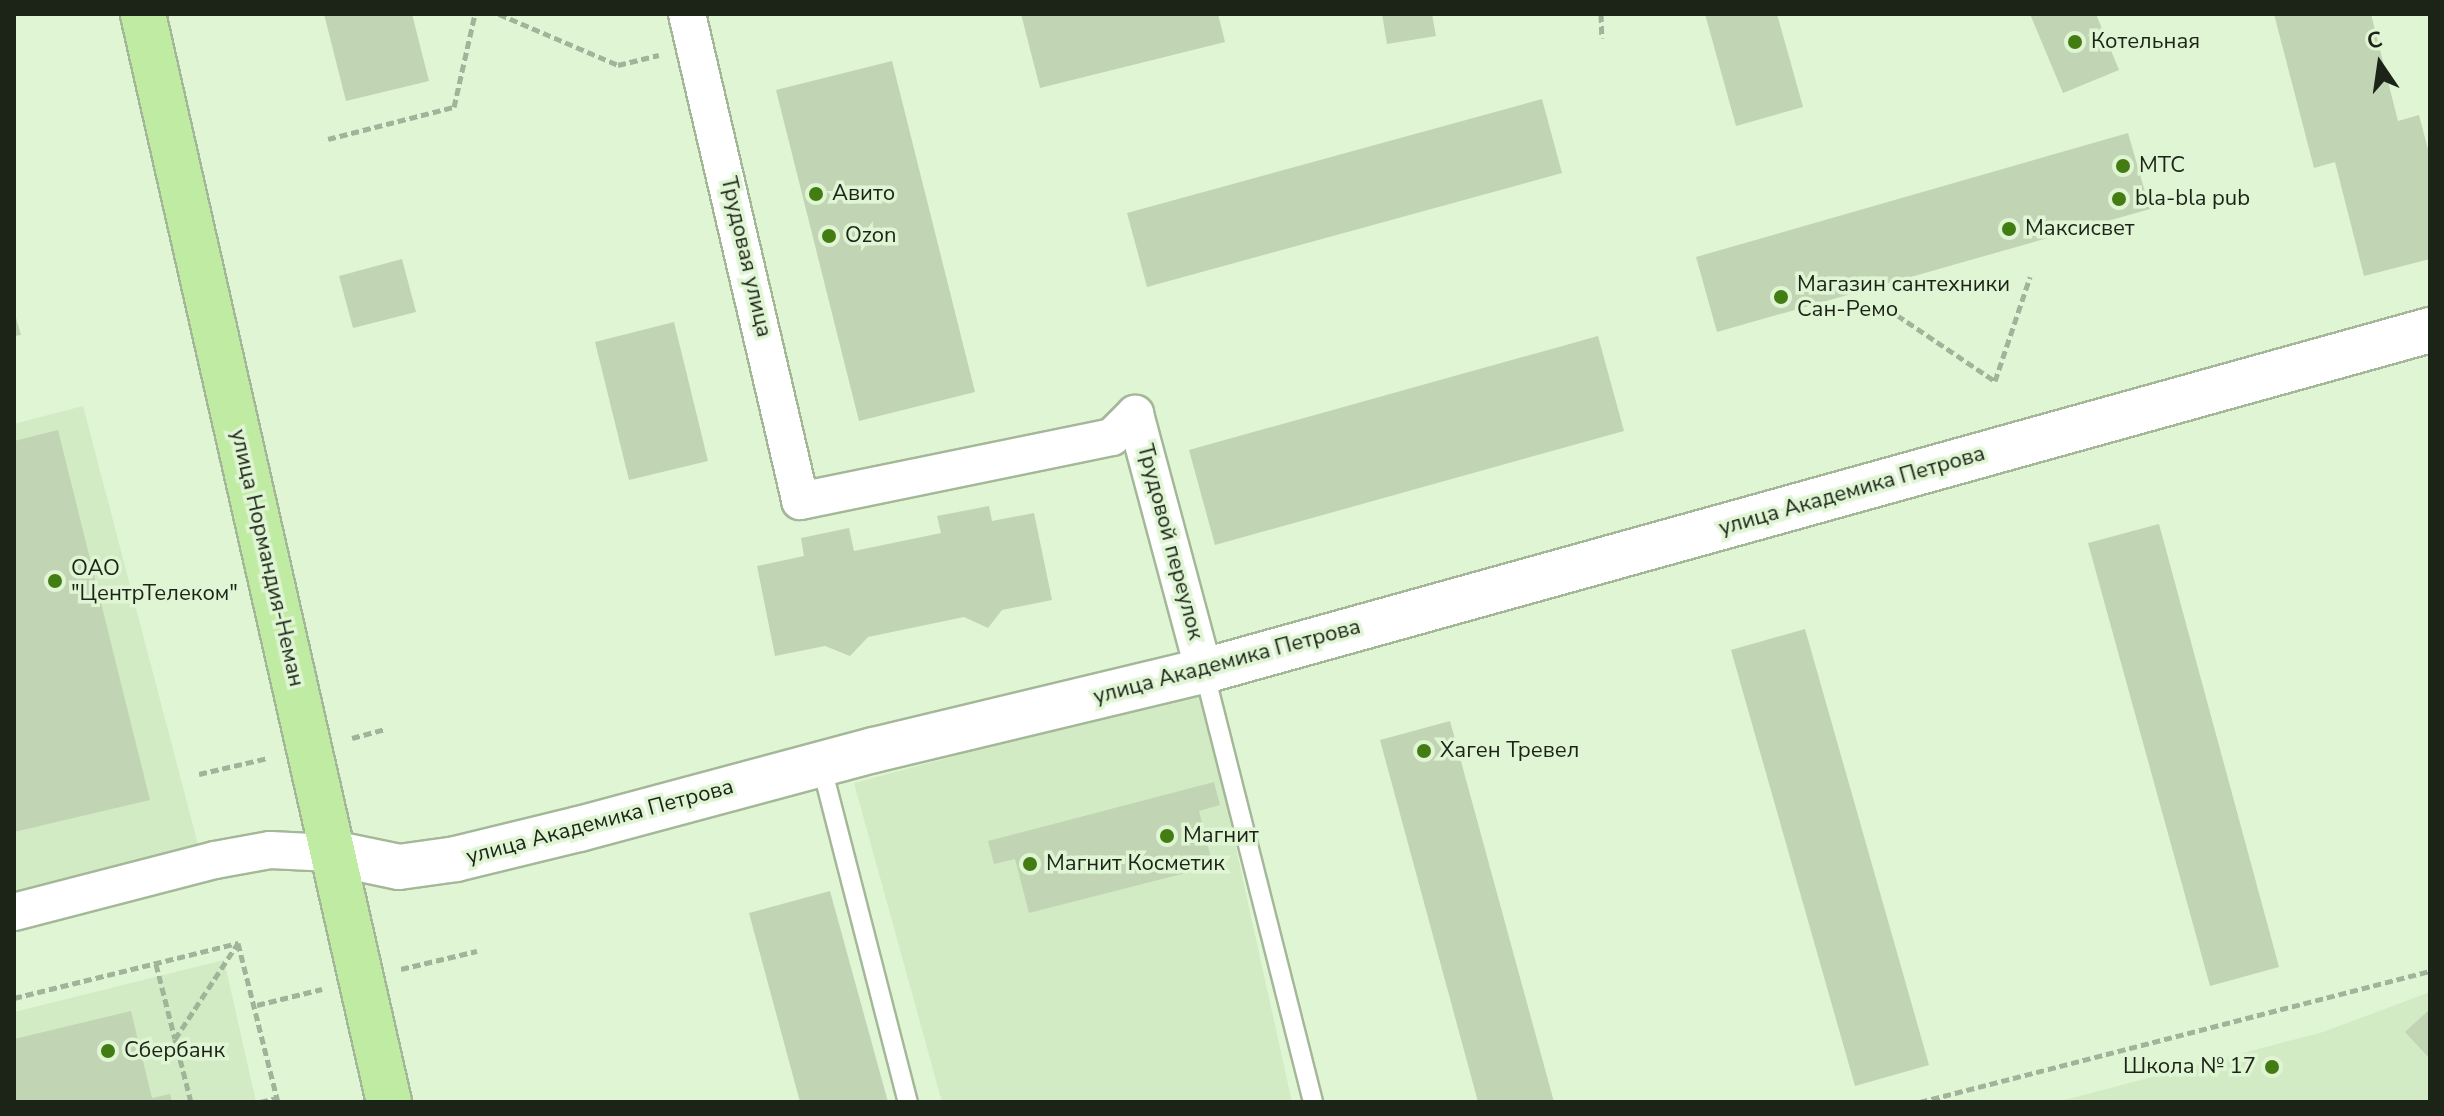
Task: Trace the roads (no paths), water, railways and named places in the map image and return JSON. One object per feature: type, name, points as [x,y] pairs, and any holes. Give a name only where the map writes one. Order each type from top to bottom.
[{"type":"main road","name":"улица Нормандия-Неман","points":[[143,14],[389,1102]]},
{"type":"street","name":"Трудовая улица","points":[[691,30],[800,501],[1112,437],[1135,414]]},
{"type":"street","name":"улица Академика Петрова","points":[[14,912],[215,860],[270,850],[332,853],[399,867],[456,859],[821,764],[1204,671],[2430,330]]},
{"type":"street","name":"Трудовой переулок","points":[[1135,414],[1204,671]]},
{"type":"lane","points":[[1204,671],[1313,1102]]},
{"type":"lane","points":[[821,764],[908,1102]]},
{"type":"place","name":"Котельная","points":[[2075,42]]},
{"type":"place","name":"МТС","points":[[2123,166]]},
{"type":"place","name":"Авито","points":[[816,194]]},
{"type":"place","name":"bla-bla pub","points":[[2119,199]]},
{"type":"place","name":"Максисвет","points":[[2009,229]]},
{"type":"place","name":"Ozon","points":[[829,236]]},
{"type":"place","name":"Магазин сантехники Сан-Ремо","points":[[1781,297]]},
{"type":"place","name":"ОАО \"ЦентрТелеком\"","points":[[55,581]]},
{"type":"place","name":"Хаген Тревел","points":[[1424,751]]},
{"type":"place","name":"Магнит","points":[[1167,836]]},
{"type":"place","name":"Магнит Косметик","points":[[1030,864]]},
{"type":"place","name":"Сбербанк","points":[[108,1051]]},
{"type":"place","name":"Школа № 17","points":[[2272,1067]]}]
